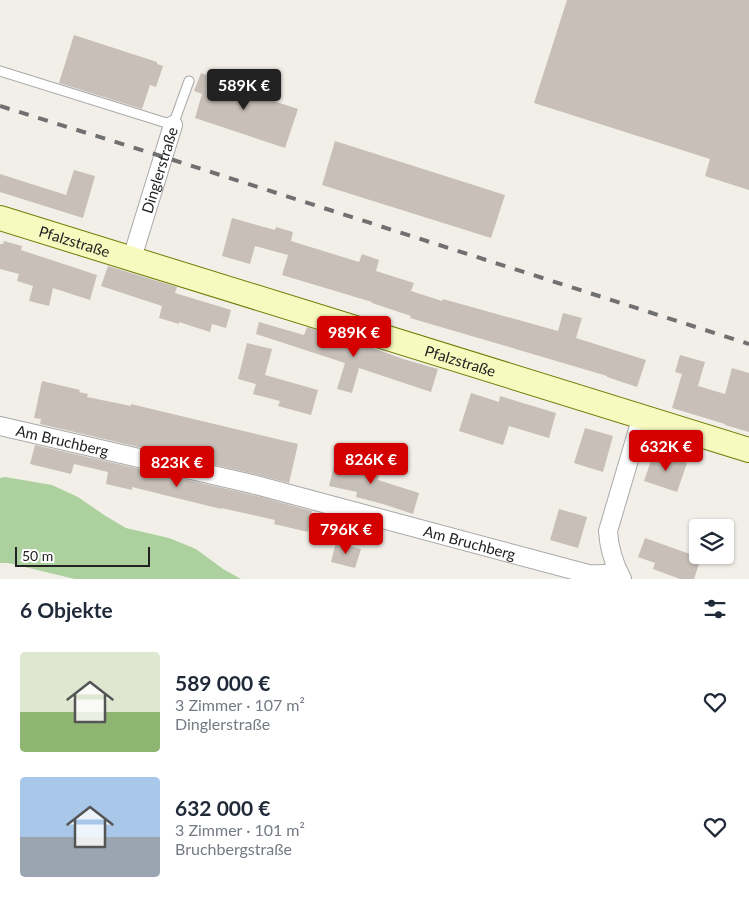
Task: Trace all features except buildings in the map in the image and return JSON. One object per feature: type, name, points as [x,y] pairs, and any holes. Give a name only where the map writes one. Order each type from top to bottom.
[{"type":"main road","name":"Pfalzstraße","points":[[0,218],[749,450]]},
{"type":"street","name":"Dinglerstraße","points":[[132,258],[173,125]]},
{"type":"street","points":[[620,575],[609,545],[608,531],[642,416]]},
{"type":"street","name":"Am Bruchberg","points":[[0,426],[252,484],[588,574],[620,575]]},
{"type":"lane","points":[[0,71],[173,125]]},
{"type":"lane","name":"Dinglerstraße","points":[[173,125],[189,81]]},
{"type":"green space","points":[[5,477],[52,485],[78,497],[126,528],[169,538],[196,549],[223,569],[241,579],[75,579],[8,563],[0,563],[0,478]]},
{"type":"railway","points":[[0,106],[749,344]]}]
